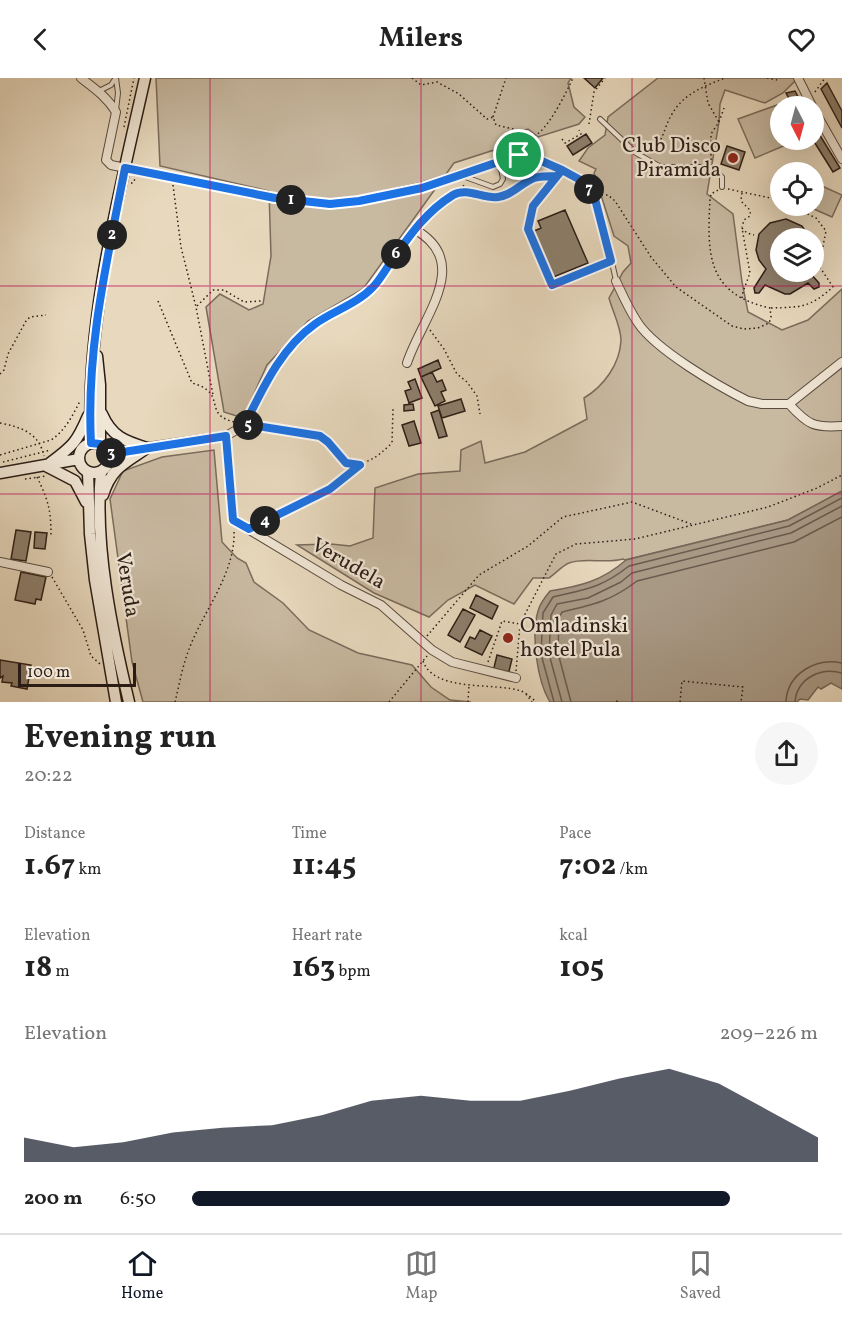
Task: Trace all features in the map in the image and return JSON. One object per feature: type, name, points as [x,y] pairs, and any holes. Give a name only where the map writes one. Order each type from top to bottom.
[{"type":"main road","points":[[95,444],[83,447],[79,459],[81,467],[88,472],[100,472],[107,466],[109,453],[95,444],[89,413],[97,313],[145,78]]},
{"type":"main road","points":[[95,344],[100,378],[100,409],[95,444]]},
{"type":"main road","points":[[100,409],[111,430],[122,440],[147,448]]},
{"type":"main road","points":[[46,466],[71,447],[79,437],[89,413]]},
{"type":"main road","points":[[94,511],[113,472],[147,448]]},
{"type":"main road","points":[[0,473],[79,459]]},
{"type":"main road","points":[[46,466],[75,480],[94,511]]},
{"type":"main road","name":"Veruda","points":[[88,472],[129,702]]},
{"type":"main road","name":"Veruda","points":[[100,472],[94,511],[95,580],[116,702]]},
{"type":"street","points":[[81,78],[111,103],[116,112],[106,160],[111,165],[275,198],[330,204],[387,196],[519,155],[530,156]]},
{"type":"street","points":[[798,78],[807,96]]},
{"type":"street","points":[[824,127],[842,159]]},
{"type":"street","points":[[109,453],[226,436],[245,424],[270,375],[290,348],[314,325],[361,297],[374,286],[414,229],[427,236],[437,247],[442,260],[443,274],[439,292],[414,343],[407,363]]},
{"type":"street","points":[[616,281],[638,324],[651,339],[748,401],[762,404],[789,404],[842,362]]},
{"type":"street","points":[[789,404],[800,417],[813,426],[842,426]]},
{"type":"street","points":[[226,436],[233,520]]},
{"type":"street","name":"Verudela","points":[[233,520],[341,585],[381,605],[423,642],[452,663],[516,678]]},
{"type":"street","points":[[0,562],[48,572]]},
{"type":"lane","points":[[99,92],[111,85],[116,78]]},
{"type":"lane","points":[[116,78],[118,93],[116,112]]},
{"type":"lane","points":[[600,118],[636,153],[661,167],[710,167],[722,177],[722,187]]},
{"type":"lane","points":[[530,156],[584,182],[594,195],[616,281]]},
{"type":"lane","points":[[459,175],[493,187],[500,184],[503,173],[496,163]]},
{"type":"lane","points":[[554,284],[611,261]]},
{"type":"path","points":[[124,128],[134,78]]},
{"type":"path","points":[[412,78],[421,85],[437,82],[459,94],[487,119],[493,117]]},
{"type":"path","points":[[506,78],[493,117],[496,125],[522,131],[528,140]]},
{"type":"path","points":[[519,155],[528,140],[540,132],[566,94],[573,78]]},
{"type":"path","points":[[589,124],[594,92],[605,78]]},
{"type":"path","points":[[704,78],[708,104],[719,122]]},
{"type":"path","points":[[636,153],[648,153],[661,142],[673,113],[687,96],[725,78]]},
{"type":"path","points":[[767,78],[777,80]]},
{"type":"path","points":[[813,93],[825,78]]},
{"type":"path","points":[[710,167],[711,134],[724,108]]},
{"type":"path","points":[[562,139],[565,143],[581,134],[579,130]]},
{"type":"path","points":[[554,284],[552,285],[528,229],[533,206],[562,170]]},
{"type":"path","points":[[456,193],[468,192],[491,198],[501,197],[534,178],[557,176]]},
{"type":"path","points":[[414,229],[429,212],[456,193],[470,179]]},
{"type":"path","points":[[173,185],[180,247],[196,307],[216,412],[224,420],[320,436],[346,463],[360,465]]},
{"type":"path","points":[[770,198],[722,187],[711,194],[709,250],[713,267],[718,278],[742,299],[770,308],[796,308],[816,302],[833,287],[819,266],[825,231],[812,216]]},
{"type":"path","points":[[742,193],[741,200],[750,208],[751,213],[744,220],[742,228],[750,273],[742,299]]},
{"type":"path","points":[[594,195],[608,195],[615,201],[651,257],[676,287],[732,326],[744,329],[758,328],[769,323],[770,308]]},
{"type":"path","points":[[742,228],[754,235]]},
{"type":"path","points":[[196,307],[213,290],[224,290],[244,302],[261,301]]},
{"type":"path","points":[[158,302],[192,382],[205,386],[213,396]]},
{"type":"path","points":[[0,374],[4,370],[8,354],[26,321],[30,317],[45,315]]},
{"type":"path","points":[[424,322],[444,349],[457,375],[467,381],[477,396],[480,414]]},
{"type":"path","points":[[0,455],[51,440],[57,436],[84,395]]},
{"type":"path","points":[[249,529],[330,489],[360,465],[379,455],[392,442],[393,409]]},
{"type":"path","points":[[0,423],[23,430],[41,443],[46,466]]},
{"type":"path","points":[[0,463],[58,448]]},
{"type":"path","points":[[18,479],[54,476]]},
{"type":"path","points":[[516,678],[520,624],[556,554],[576,544],[635,539],[768,507],[842,476]]},
{"type":"path","points":[[37,478],[45,492],[51,511],[51,535]]},
{"type":"path","points":[[423,642],[453,603],[479,575],[528,546],[563,517],[632,502],[691,524]]},
{"type":"path","points":[[175,702],[188,652],[230,562],[234,543],[233,520]]},
{"type":"path","points":[[48,572],[56,581],[83,630],[91,656],[112,674]]},
{"type":"path","points":[[485,672],[502,621],[520,624]]},
{"type":"path","points":[[389,702],[423,661],[429,671],[447,680],[521,691],[536,702]]},
{"type":"path","points":[[680,702],[682,681],[743,687],[741,702]]},
{"type":"path","points":[[468,702],[469,684]]},
{"type":"path","points":[[525,694],[532,702]]},
{"type":"shaded area","points":[[156,78],[571,78],[568,83],[574,107],[585,117],[579,124],[538,137],[528,129],[520,132],[519,142],[454,163],[363,289],[308,321],[267,365],[243,418],[224,412],[206,307],[220,294],[249,310],[263,304],[271,256],[269,191],[160,166]]},
{"type":"shaded area","points":[[658,78],[798,78],[783,93],[770,96],[770,100],[765,103],[725,90],[720,104],[707,194],[733,214],[748,312],[782,330],[808,320],[842,289],[842,491],[788,520],[625,560],[569,563],[549,578],[533,578],[514,604],[475,585],[448,600],[429,617],[374,593],[297,545],[350,546],[373,538],[375,488],[418,474],[460,471],[461,450],[481,441],[485,463],[525,452],[587,419],[584,398],[610,374],[618,358],[621,335],[609,298],[623,272],[631,263],[628,246],[614,236],[594,173],[596,169],[579,161],[588,148],[605,135],[608,117]]},
{"type":"shaded area","points":[[770,108],[770,150],[774,150],[755,158],[738,119]]},
{"type":"shaded area","points":[[824,187],[842,195],[832,217],[824,213]]},
{"type":"shaded area","points":[[214,450],[222,542],[237,558],[246,563],[254,582],[283,603],[309,630],[358,653],[412,665],[431,687],[450,700],[471,702],[143,702],[132,662],[110,499],[123,471],[162,457]]},
{"type":"water","points":[[842,491],[842,689],[831,683],[821,689],[818,687],[808,700],[800,699],[797,702],[550,702],[545,693],[536,658],[535,632],[539,608],[550,591],[591,582],[626,560],[788,520]]},
{"type":"building","points":[[584,78],[603,78],[595,88]]},
{"type":"building","points":[[827,83],[842,111],[842,128],[821,89]]},
{"type":"building","points":[[795,91],[798,96],[788,96],[786,93]]},
{"type":"building","points":[[586,134],[592,143],[573,155],[567,146]]},
{"type":"building","points":[[824,142],[840,168],[833,172],[819,150],[824,150]]},
{"type":"building","name":"Club Disco Piramida","points":[[727,146],[745,152],[739,170],[721,164]]},
{"type":"building","points":[[565,210],[588,263],[551,278],[532,232],[541,228],[538,221]]},
{"type":"building","points":[[786,219],[803,228],[770,228],[770,282],[818,282],[819,287],[814,289],[808,283],[790,294],[785,294],[765,285],[759,293],[755,293],[754,288],[766,269],[759,260],[756,250],[759,234],[770,223]]},
{"type":"building","points":[[438,360],[441,368],[421,377],[418,369]]},
{"type":"building","points":[[432,372],[437,382],[442,380],[446,390],[441,392],[445,401],[435,406],[421,377]]},
{"type":"building","points":[[415,379],[422,398],[409,403],[405,391],[411,389],[408,382]]},
{"type":"building","points":[[461,399],[465,411],[442,418],[438,406]]},
{"type":"building","points":[[413,404],[414,410],[404,411],[404,405]]},
{"type":"building","points":[[439,410],[447,436],[439,438],[431,413]]},
{"type":"building","points":[[414,421],[421,443],[409,446],[402,425]]},
{"type":"building","points":[[16,530],[31,532],[26,561],[11,559]]},
{"type":"building","points":[[35,532],[47,533],[45,549],[34,548]]},
{"type":"building","points":[[21,572],[46,577],[41,600],[36,599],[35,604],[15,600]]},
{"type":"building","points":[[476,595],[498,606],[492,619],[470,608]]},
{"type":"building","points":[[463,609],[475,615],[460,642],[448,635]]},
{"type":"building","points":[[480,630],[492,636],[482,655],[465,647],[470,637],[475,639]]},
{"type":"building","points":[[497,655],[512,659],[508,675],[493,672]]},
{"type":"building","points":[[0,660],[31,665],[27,689],[2,682]]},
{"type":"place","name":"Club Disco Piramida","points":[[733,158]]},
{"type":"place","name":"Omladinski hostel Pula","points":[[508,638]]},
{"type":"route","points":[[519,155],[422,188],[359,201],[330,204],[275,198],[125,168],[97,313],[89,413],[91,443],[104,446],[109,453],[117,453],[226,436],[233,520],[249,529],[330,489],[360,465],[346,463],[320,436],[245,424],[270,375],[290,348],[314,325],[361,297],[374,286],[414,229],[429,212],[456,193],[468,192],[491,198],[501,197],[534,178],[557,176],[562,170],[584,182],[594,195],[611,261],[552,285],[528,229],[533,206],[562,170],[530,156],[519,155]]}]
